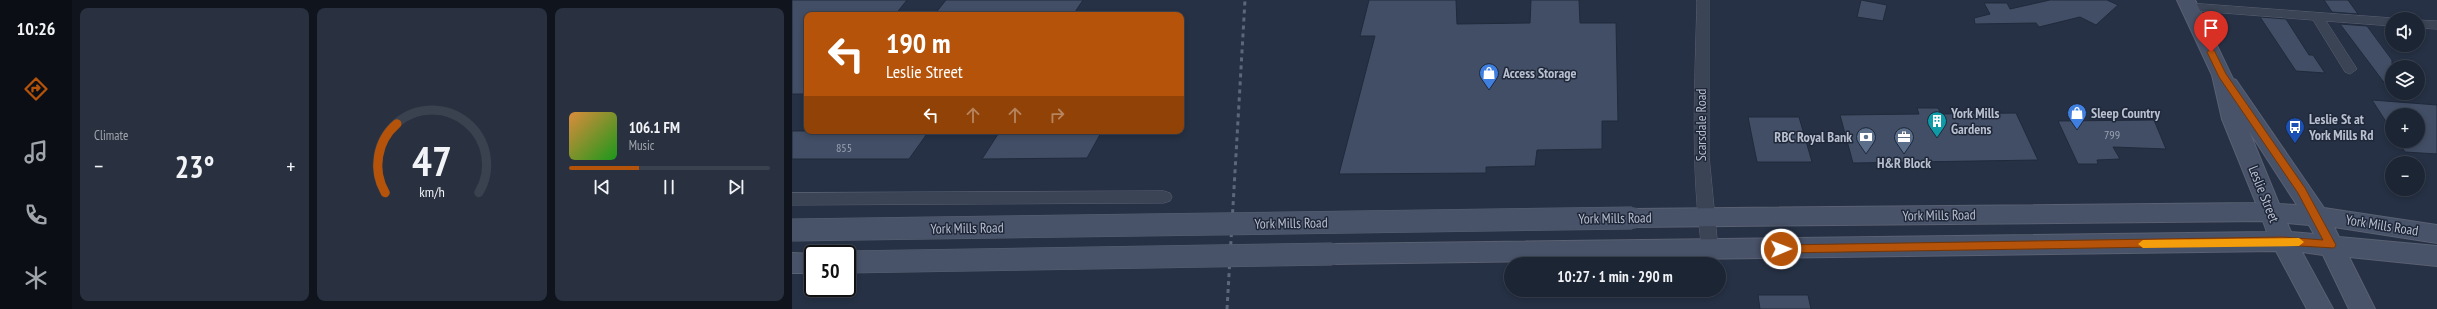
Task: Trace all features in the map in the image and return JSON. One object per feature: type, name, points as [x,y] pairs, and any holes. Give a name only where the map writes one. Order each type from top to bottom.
[{"type":"main road","name":"Leslie Street","points":[[2187,3],[2222,75],[2253,118],[2316,215],[2362,309]]},
{"type":"main road","name":"Leslie Street","points":[[2222,75],[2233,119],[2283,241],[2320,309]]},
{"type":"main road","name":"York Mills Road","points":[[792,230],[1704,217],[2272,212],[2316,215],[2437,234]]},
{"type":"main road","name":"York Mills Road","points":[[856,262],[2283,241],[2437,256]]},
{"type":"main road","points":[[792,263],[804,263]]},
{"type":"street","name":"Scarsdale Road","points":[[1703,0],[1701,168],[1704,217],[1710,249]]},
{"type":"street","points":[[2187,3],[2317,17],[2385,22]]},
{"type":"street","points":[[2317,17],[2350,69]]},
{"type":"street","points":[[2425,25],[2437,26]]},
{"type":"street","points":[[792,199],[1164,197]]},
{"type":"building","points":[[792,0],[907,0],[897,12],[804,12],[804,94],[792,94]]},
{"type":"building","points":[[946,0],[1083,0],[1075,12],[936,12]]},
{"type":"building","name":"Access Storage","points":[[1369,0],[1456,0],[1457,24],[1530,23],[1531,0],[1579,0],[1580,23],[1616,23],[1618,121],[1602,121],[1602,149],[1537,150],[1535,166],[1486,167],[1486,173],[1339,174],[1375,36],[1360,36]]},
{"type":"building","points":[[1861,0],[1887,5],[1883,21],[1857,17]]},
{"type":"building","points":[[2050,0],[2107,0],[2118,5],[2096,25],[2080,17],[2039,27],[2036,23],[1975,24],[1974,18],[1990,14],[1984,3],[2007,3],[2010,9]]},
{"type":"building","points":[[2324,0],[2348,0],[2358,14],[2332,12]]},
{"type":"building","points":[[2260,17],[2286,19],[2309,55],[2313,55],[2325,73],[2296,71]]},
{"type":"building","points":[[2340,24],[2367,26],[2392,60],[2385,60],[2385,84]]},
{"type":"building","points":[[2372,100],[2437,105],[2437,154],[2405,152],[2402,148],[2425,148],[2425,108],[2385,108],[2385,120]]},
{"type":"building","name":"York Mills Gardens","points":[[1917,108],[1938,108],[1941,114],[2016,113],[2038,160],[1853,163],[1840,115],[1919,114]]},
{"type":"building","points":[[1748,117],[1799,117],[1812,162],[1757,162]]},
{"type":"building","points":[[2154,120],[2166,149],[2113,147],[2120,159],[2097,160],[2098,164],[2078,164],[2058,121]]},
{"type":"building","points":[[792,131],[804,131],[804,134],[927,134],[909,159],[792,159]]},
{"type":"building","points":[[998,134],[1100,134],[1087,158],[982,159]]},
{"type":"building","points":[[1758,295],[1808,295],[1811,309],[1760,309]]},
{"type":"railway","points":[[1227,309],[1245,0]]},
{"type":"slow traffic","points":[[2143,244],[2283,241],[2299,242]]},
{"type":"place","name":"Access Storage","points":[[1489,90]]},
{"type":"place","name":"Sleep Country","points":[[2077,130]]},
{"type":"place","name":"York Mills Gardens","points":[[1937,138]]},
{"type":"place","name":"Leslie St at York Mills Rd","points":[[2295,144]]},
{"type":"place","name":"RBC Royal Bank","points":[[1866,154]]},
{"type":"place","name":"H&R Block","points":[[1904,154]]},
{"type":"route","points":[[1781,249],[2283,241],[2331,245],[2302,190],[2222,75],[2211,52]]}]
